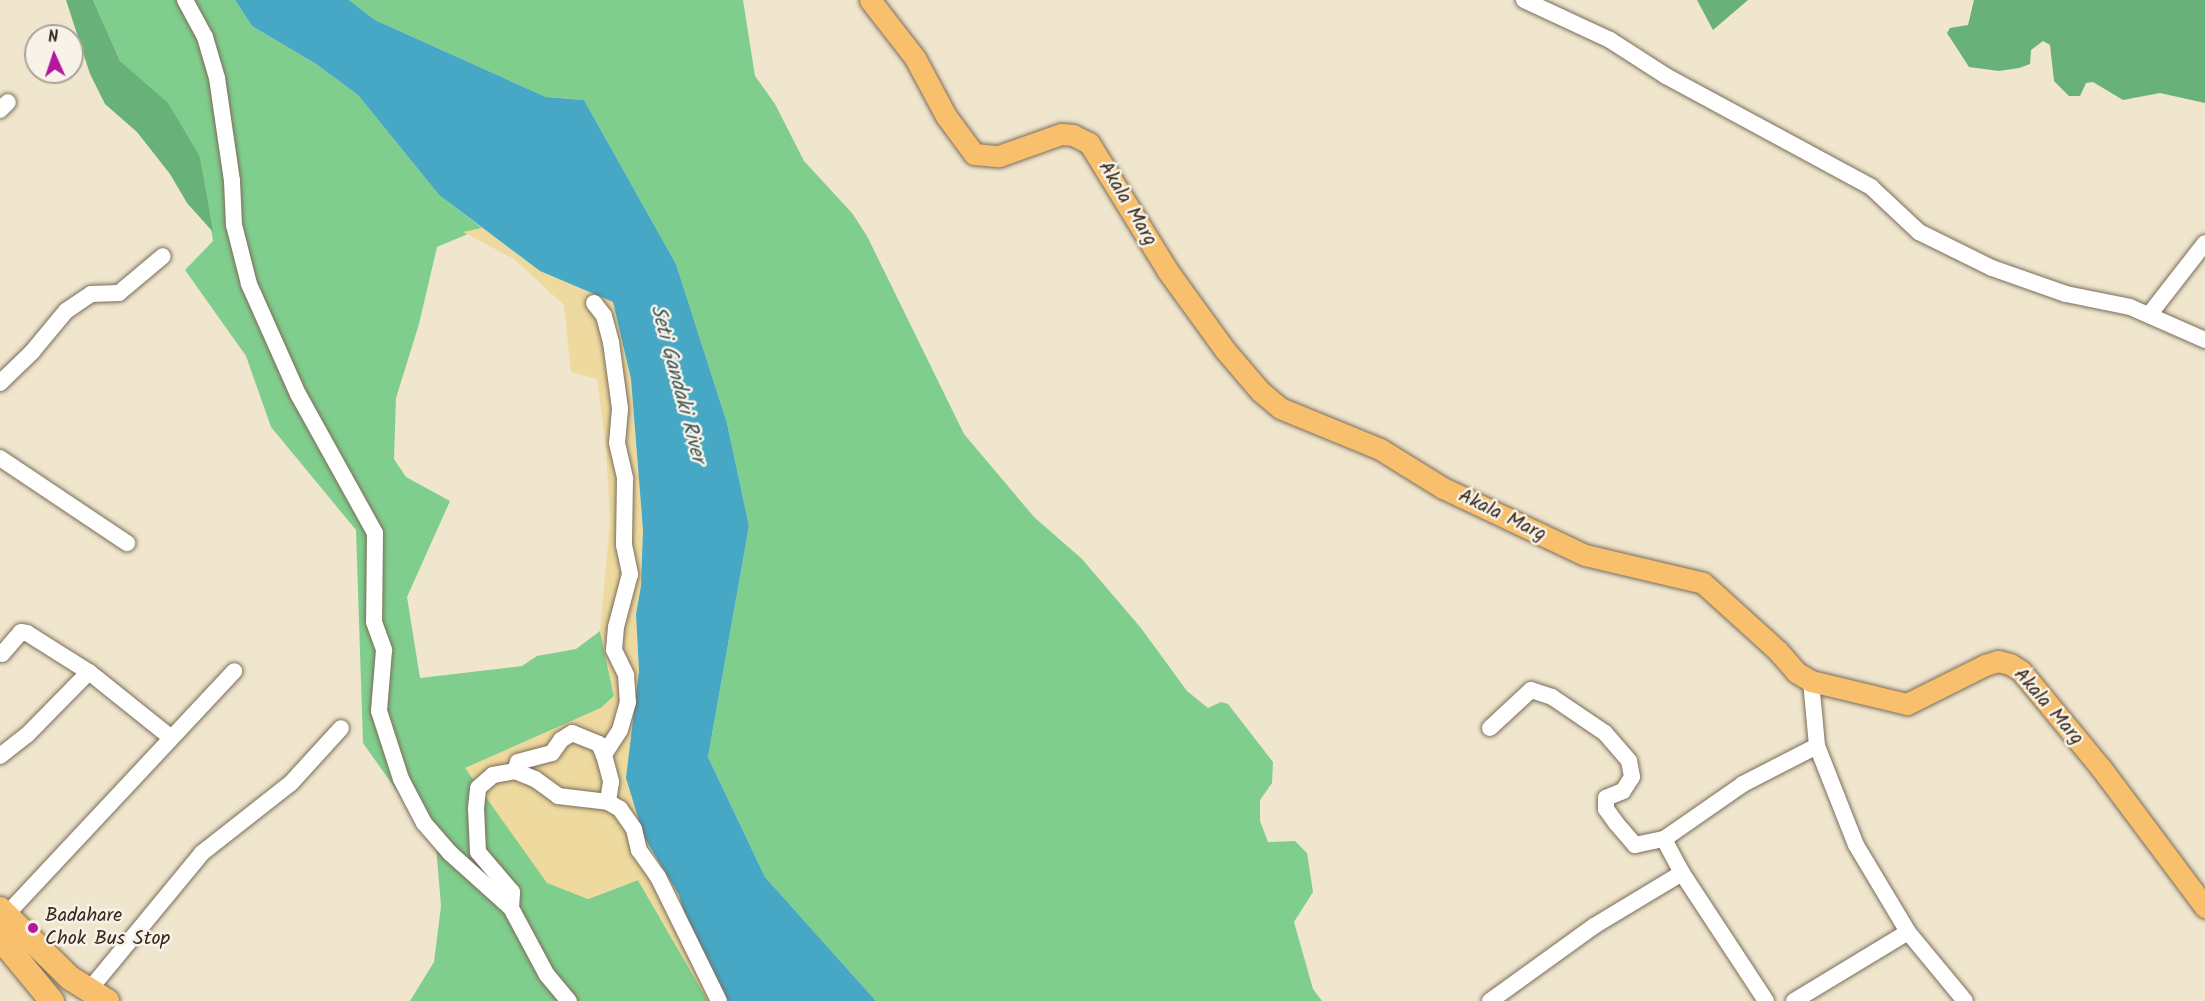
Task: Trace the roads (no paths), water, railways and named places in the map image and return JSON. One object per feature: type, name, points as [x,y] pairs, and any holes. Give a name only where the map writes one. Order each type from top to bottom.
[{"type":"highway","points":[[2,921],[58,968],[99,995]]},
{"type":"highway","points":[[2,921],[52,1001]]},
{"type":"main road","name":"Akala Marg","points":[[870,0],[915,58],[946,116],[974,154],[999,156],[1061,134],[1073,135],[1089,143],[1167,270],[1225,350],[1271,402],[1290,414],[1380,449],[1443,488],[1585,555],[1703,583],[1778,651],[1796,672],[1811,681],[1907,704],[1985,665],[1998,661],[2010,664],[2021,671],[2101,768],[2205,907]]},
{"type":"street","points":[[185,0],[205,37],[217,78],[232,181],[234,225],[249,284],[298,394],[375,534],[374,622],[384,650],[379,711],[401,779],[424,823],[450,853],[511,908],[548,975],[569,1001]]},
{"type":"street","points":[[1524,0],[1610,40],[1666,76],[1871,187],[1918,232],[1992,268],[2066,294],[2130,307],[2205,340]]},
{"type":"street","points":[[2149,315],[2205,243]]},
{"type":"street","points":[[0,383],[32,352],[66,311],[91,294],[119,293],[163,256]]},
{"type":"street","points":[[594,303],[604,316],[611,342],[620,410],[617,443],[625,479],[624,545],[630,574],[616,627],[614,650],[626,675],[628,702],[620,730],[604,755]]},
{"type":"street","points":[[0,458],[127,543]]},
{"type":"street","points":[[2,654],[21,632],[27,633],[89,672],[170,737]]},
{"type":"street","points":[[2,921],[170,737],[234,671]]},
{"type":"street","points":[[0,756],[27,735],[89,672]]},
{"type":"street","points":[[1811,681],[1817,746],[1856,845],[1908,932],[1965,1001]]},
{"type":"street","points":[[1490,728],[1531,690],[1552,697],[1605,733],[1629,761],[1632,777],[1623,791],[1606,798],[1606,809],[1635,845],[1665,839],[1743,784],[1817,746]]},
{"type":"street","points":[[99,995],[202,854],[283,790],[341,728]]},
{"type":"street","points":[[515,771],[518,762],[552,753],[561,740],[572,734],[599,744],[611,782],[608,802]]},
{"type":"street","points":[[511,908],[512,892],[478,852],[476,808],[478,788],[493,775],[515,771],[535,780],[558,796],[608,802],[620,809],[634,829],[639,850],[658,877],[719,1001]]},
{"type":"street","points":[[1665,839],[1682,873],[1766,1001]]},
{"type":"street","points":[[1490,1001],[1594,926],[1682,873]]},
{"type":"street","points":[[1794,1001],[1908,932]]},
{"type":"water","name":"Seti Gandaki River","points":[[235,0],[349,0],[375,20],[546,97],[584,100],[676,264],[727,423],[749,526],[708,757],[765,877],[876,1001],[724,1001],[690,932],[679,895],[644,837],[626,778],[639,671],[636,614],[641,586],[643,530],[631,379],[613,302],[540,271],[439,195],[358,95],[316,64],[252,26]]},
{"type":"place","name":"Badahare Chok Bus Stop","points":[[33,928]]}]
